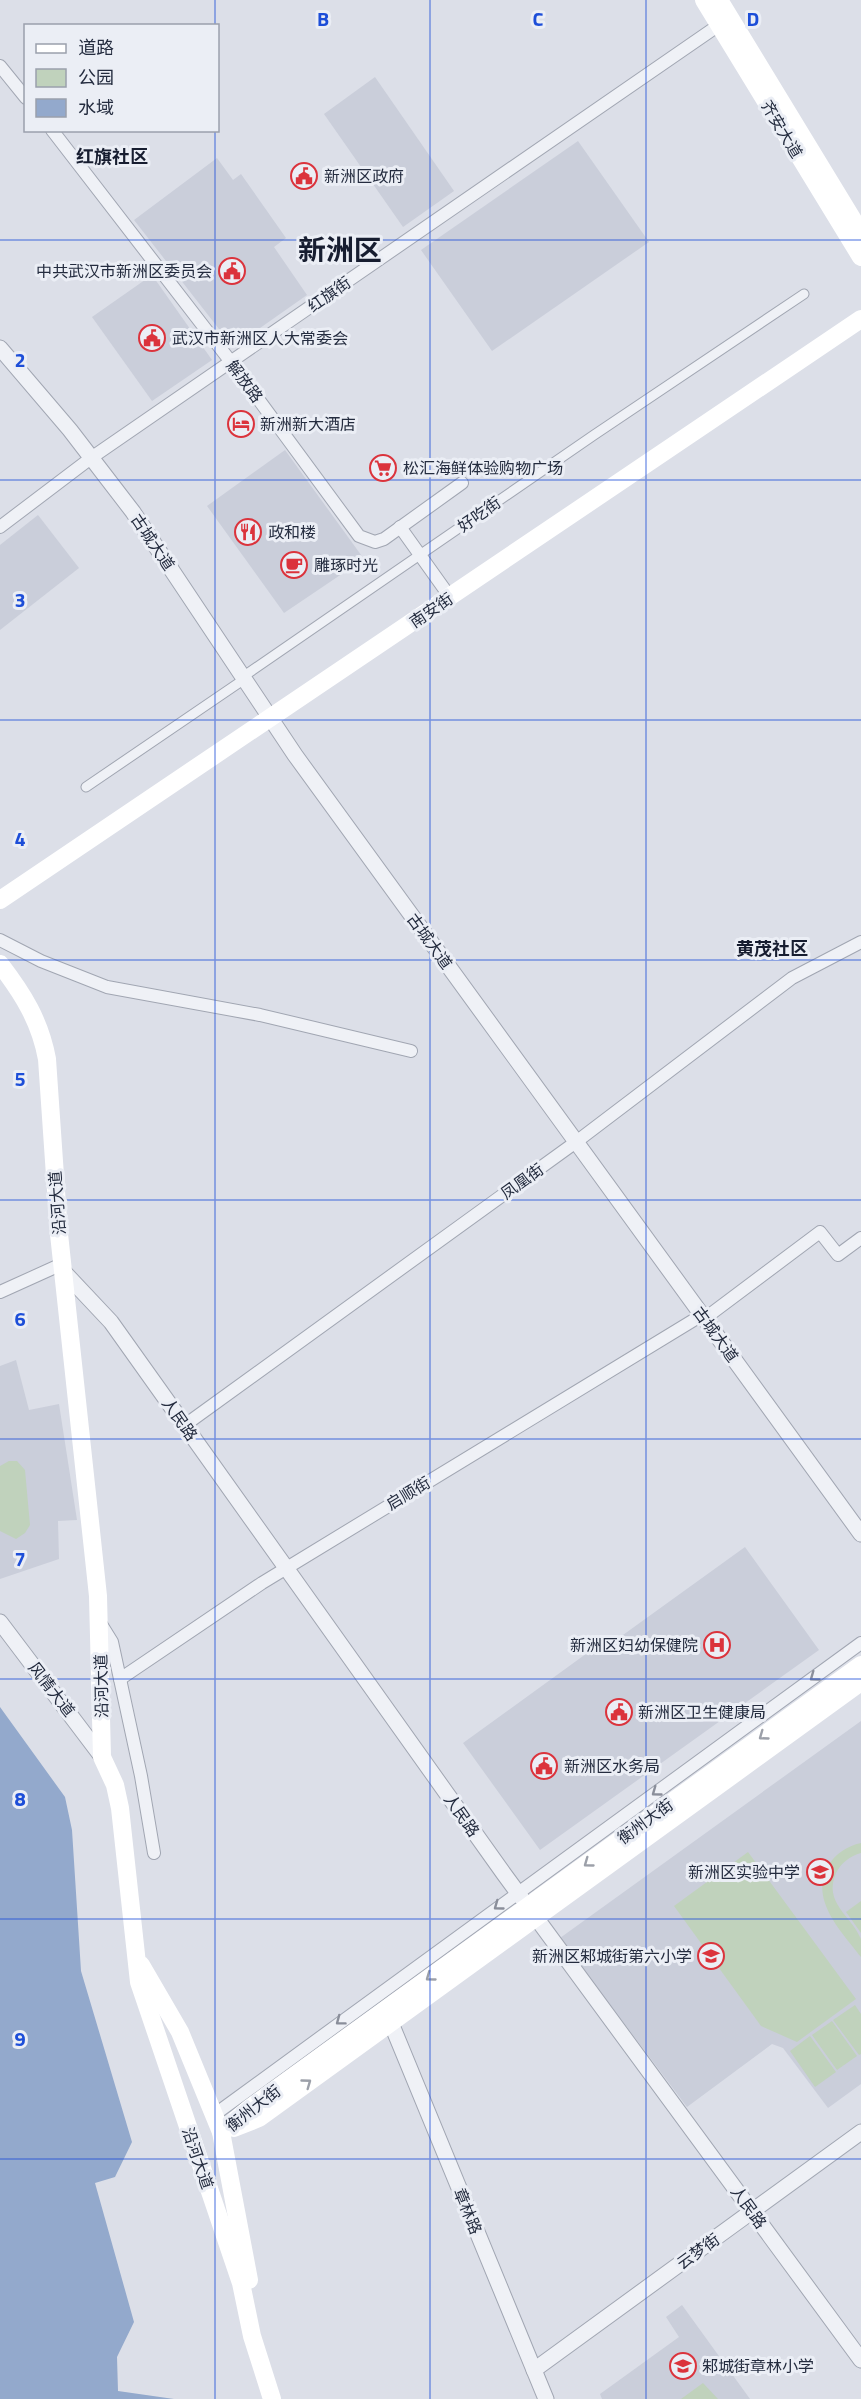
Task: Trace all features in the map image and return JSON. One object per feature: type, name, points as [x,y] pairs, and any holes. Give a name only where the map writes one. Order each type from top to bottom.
[{"type":"main road","name":"齐安大道","points":[[704,0],[861,257]]},
{"type":"main road","name":"齐安大道","points":[[719,0],[861,233]]},
{"type":"main road","name":"南安街","points":[[0,900],[861,319]]},
{"type":"main road","name":"沿河大道","points":[[0,964],[27,1000],[45,1045],[62,1268],[98,1596],[102,1757],[115,1785],[120,1808],[139,1982],[147,2012],[241,2283],[248,2317],[272,2399]]},
{"type":"main road","name":"衡州大街","points":[[221,2132],[251,2107],[861,1665]]},
{"type":"main road","name":"衡州大街","points":[[221,2132],[259,2118],[391,2023],[527,1906],[861,1682]]},
{"type":"main road","points":[[136,1956],[180,2032],[221,2132],[251,2296],[248,2317]]},
{"type":"street","name":"红旗街","points":[[0,527],[91,458],[719,25]]},
{"type":"street","points":[[0,66],[24,96]]},
{"type":"street","name":"解放路","points":[[54,132],[231,362],[356,533],[375,542],[462,483]]},
{"type":"street","name":"好吃街","points":[[86,787],[420,555],[804,294]]},
{"type":"street","name":"古城大道","points":[[0,348],[133,512],[295,755],[861,1534]]},
{"type":"street","points":[[400,527],[450,597]]},
{"type":"street","points":[[0,940],[41,961],[107,987],[260,1015],[411,1051]]},
{"type":"street","name":"凤凰街","points":[[185,1425],[576,1142],[792,978],[861,942]]},
{"type":"street","name":"启顺街","points":[[120,1678],[286,1568],[703,1317],[820,1232],[838,1256],[861,1238]]},
{"type":"street","points":[[0,1292],[62,1268]]},
{"type":"street","name":"人民路","points":[[62,1268],[111,1322],[527,1906],[861,2360]]},
{"type":"street","points":[[99,1621],[112,1642],[141,1776],[154,1853]]},
{"type":"street","name":"风情大道","points":[[0,1622],[102,1757]]},
{"type":"street","points":[[214,2115],[527,1906],[861,1643]]},
{"type":"street","name":"章林路","points":[[391,2023],[546,2399]]},
{"type":"street","name":"云梦街","points":[[534,2370],[861,2132]]},
{"type":"shaded area","points":[[375,77],[454,191],[403,227],[324,114]]},
{"type":"shaded area","points":[[578,141],[649,242],[492,351],[421,250]]},
{"type":"shaded area","name":"中共武汉市新洲区委员会","points":[[217,158],[233,180],[241,174],[286,238],[274,247],[307,295],[233,347],[134,220]]},
{"type":"shaded area","name":"武汉市新洲区人大常委会","points":[[152,275],[212,360],[152,401],[92,317]]},
{"type":"shaded area","points":[[285,450],[364,559],[284,613],[207,506]]},
{"type":"shaded area","points":[[38,515],[79,568],[0,630],[0,545]]},
{"type":"shaded area","points":[[16,1360],[29,1410],[59,1404],[77,1520],[58,1521],[59,1559],[0,1579],[0,1366]]},
{"type":"shaded area","points":[[745,1547],[819,1650],[540,1850],[463,1743],[612,1635],[616,1640]]},
{"type":"shaded area","name":"新洲区邾城街第六小学","points":[[861,1721],[861,2084],[828,2108],[783,2048],[772,2044],[687,2107],[560,1938]]},
{"type":"shaded area","name":"邾城街章林小学","points":[[682,2305],[750,2399],[602,2399],[600,2394],[679,2337],[666,2317]]},
{"type":"green space","points":[[9,1461],[17,1461],[25,1470],[30,1525],[25,1533],[16,1539],[0,1531],[0,1466]]},
{"type":"green space","points":[[861,1843],[861,1853],[850,1858],[838,1869],[833,1883],[833,1893],[840,1908],[861,1939],[861,1957],[830,1915],[822,1891],[823,1879],[834,1858],[851,1846]]},
{"type":"green space","points":[[748,1852],[856,1999],[797,2042],[761,2026],[674,1906]]},
{"type":"green space","points":[[861,1901],[861,1933],[846,1912]]},
{"type":"green space","points":[[855,2005],[861,2014],[861,2054],[859,2055],[833,2020]]},
{"type":"green space","points":[[832,2021],[857,2056],[837,2070],[812,2035]]},
{"type":"green space","points":[[810,2036],[836,2072],[815,2087],[790,2051]]},
{"type":"green space","points":[[703,2383],[718,2399],[681,2399]]},
{"type":"water","points":[[0,1707],[65,1797],[72,1830],[81,1971],[132,2142],[115,2177],[95,2183],[134,2322],[117,2357],[118,2391],[174,2399],[0,2399]]},
{"type":"place","name":"新洲区政府","points":[[304,176]]},
{"type":"place","name":"中共武汉市新洲区委员会","points":[[232,271]]},
{"type":"place","name":"武汉市新洲区人大常委会","points":[[152,338]]},
{"type":"place","name":"新洲新大酒店","points":[[241,424]]},
{"type":"place","name":"松汇海鲜体验购物广场","points":[[383,468]]},
{"type":"place","name":"政和楼","points":[[248,532]]},
{"type":"place","name":"雕琢时光","points":[[294,565]]},
{"type":"place","name":"新洲区妇幼保健院","points":[[717,1645]]},
{"type":"place","name":"新洲区卫生健康局","points":[[619,1712]]},
{"type":"place","name":"新洲区水务局","points":[[544,1766]]},
{"type":"place","name":"新洲区实验中学","points":[[820,1872]]},
{"type":"place","name":"新洲区邾城街第六小学","points":[[711,1956]]},
{"type":"place","name":"邾城街章林小学","points":[[683,2366]]},
{"type":"district","name":"红旗社区","points":[[112,157]]},
{"type":"district","name":"新洲区","points":[[340,250]]},
{"type":"district","name":"黄茂社区","points":[[772,949]]}]
